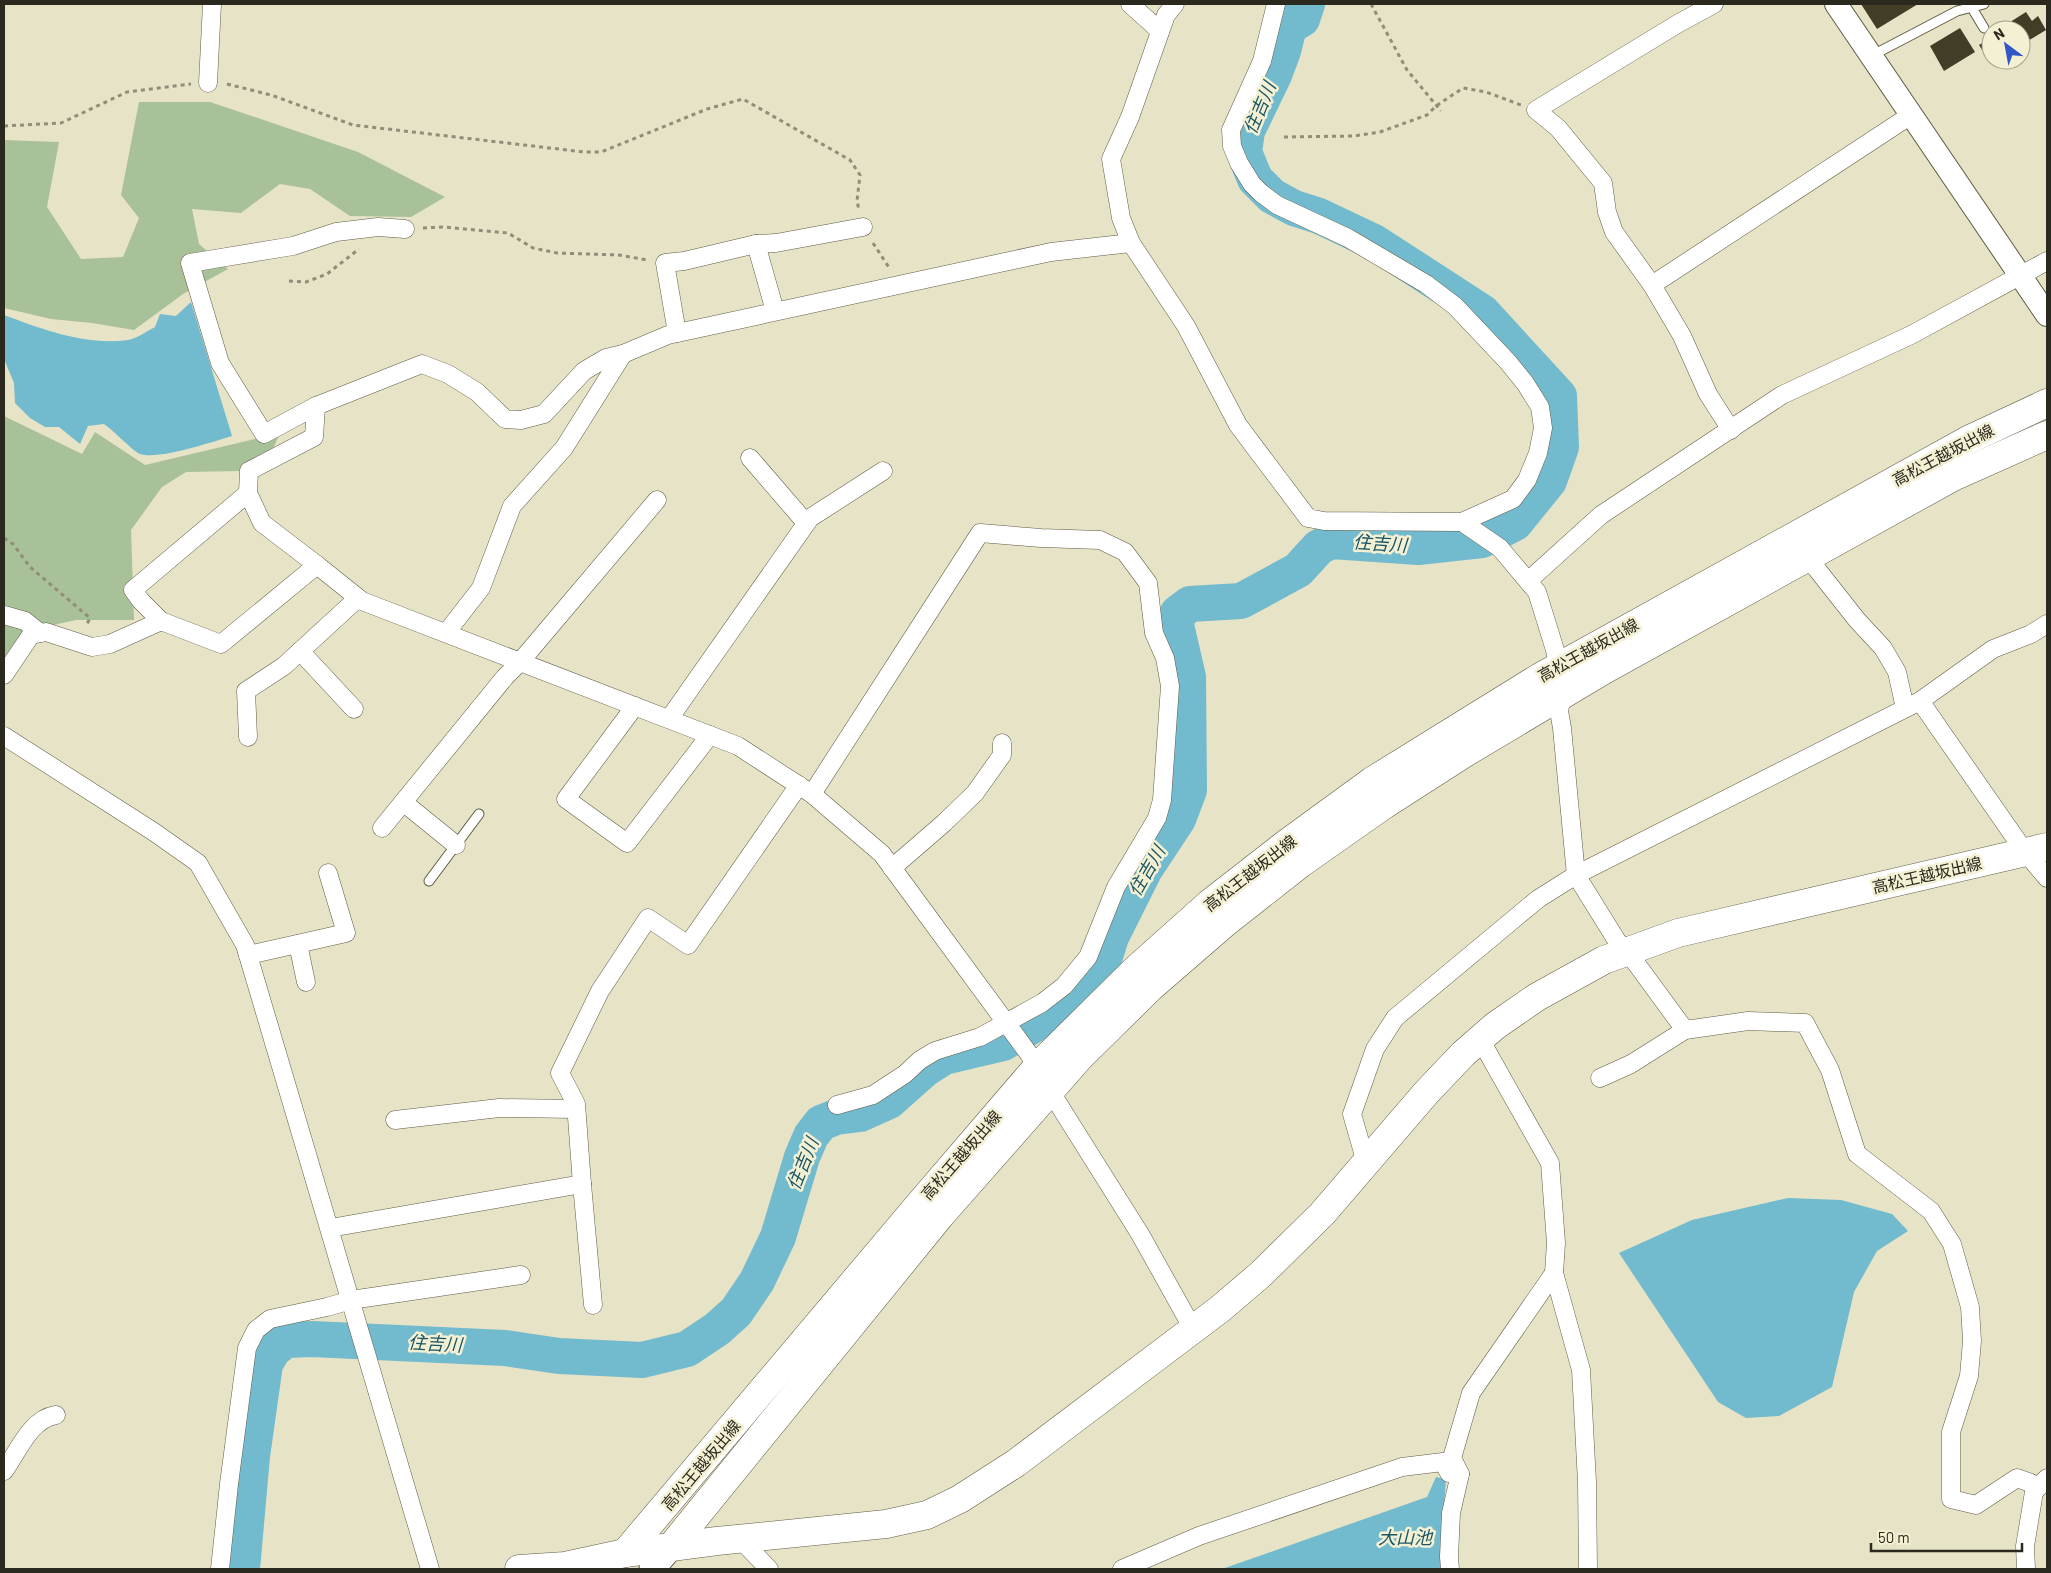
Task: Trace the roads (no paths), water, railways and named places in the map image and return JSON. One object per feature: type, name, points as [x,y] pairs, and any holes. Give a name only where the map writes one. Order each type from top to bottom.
[{"type":"main road","name":"高松王越坂出線","points":[[671,1547],[940,1216],[1044,1079],[1135,970],[1210,903],[1287,843],[1372,781],[1540,677],[1968,440],[2047,403]]},
{"type":"main road","name":"高松王越坂出線","points":[[618,1561],[922,1201],[1044,1079],[1079,1058],[1150,988],[1224,923],[1300,864],[1392,800],[1562,696],[1645,647],[1806,560],[1953,477],[2047,435]]},
{"type":"main road","name":"高松王越坂出線","points":[[519,1569],[618,1561],[671,1547],[886,1524],[927,1515],[960,1499],[1016,1463],[1193,1329],[1261,1274],[1322,1214],[1426,1093],[1463,1054],[1480,1039],[1537,997],[1604,960],[1678,933],[2036,850]]},
{"type":"main road","points":[[652,1569],[671,1547]]},
{"type":"street","points":[[208,83],[212,4]]},
{"type":"street","points":[[1130,4],[1160,30]]},
{"type":"street","points":[[1175,4],[1166,15],[1130,117],[1111,159],[1122,218],[1131,243],[1186,326],[1238,425],[1308,518],[1324,521],[1462,522],[1513,499],[1527,480],[1538,453],[1543,428],[1540,407],[1525,383],[1508,362],[1455,306],[1426,284],[1348,238],[1277,205],[1252,184],[1238,163],[1232,146],[1232,130],[1262,61],[1276,4]]},
{"type":"street","points":[[1714,4],[1679,22],[1536,110],[1558,128],[1603,183],[1607,212],[1614,232],[1652,285],[1682,336],[1708,394],[1732,430]]},
{"type":"street","points":[[1836,4],[2047,315]]},
{"type":"street","points":[[1652,285],[1911,115]]},
{"type":"street","points":[[405,229],[378,227],[336,232],[293,246],[190,263],[220,363],[264,434],[316,406],[422,364],[455,378],[476,392],[505,419],[521,420],[544,414],[584,371],[606,358],[623,354],[668,335],[1051,252],[1131,243]]},
{"type":"street","points":[[677,333],[665,263],[684,261],[756,244],[776,243],[863,227]]},
{"type":"street","points":[[756,244],[775,311]]},
{"type":"street","points":[[1528,581],[1601,515],[1732,430],[1739,422],[1782,395],[1912,335],[2047,261]]},
{"type":"street","points":[[446,634],[481,588],[512,506],[564,448],[623,354]]},
{"type":"street","points":[[316,406],[314,438],[249,471],[248,493],[262,523],[358,598],[446,634],[738,746],[805,789],[882,854],[1022,1044],[1140,1234],[1193,1329]]},
{"type":"street","points":[[750,458],[806,524]]},
{"type":"street","points":[[669,719],[810,518],[883,472]]},
{"type":"street","points":[[248,493],[133,590],[140,601],[161,621],[221,644],[317,565]]},
{"type":"street","points":[[382,828],[505,677],[520,662],[657,500]]},
{"type":"street","points":[[1462,522],[1500,548],[1537,592],[1555,650],[1562,696],[1559,711],[1576,875],[1617,941],[1628,951],[1685,1030]]},
{"type":"street","points":[[592,1305],[576,1104],[560,1073],[600,991],[648,918],[688,945],[805,789],[980,533],[1100,540],[1125,552],[1148,583],[1154,633],[1165,658],[1170,686],[1162,800],[1157,818],[1116,887],[1088,957],[1064,986],[1009,1027],[935,1051],[920,1060],[905,1074],[872,1095],[837,1105]]},
{"type":"street","points":[[1806,560],[1816,568],[1856,620],[1883,648],[1913,705],[2036,850],[2047,878]]},
{"type":"street","points":[[248,737],[246,691],[284,666],[358,598]]},
{"type":"street","points":[[4,615],[24,621],[40,633]]},
{"type":"street","points":[[4,675],[31,635],[46,632],[92,647],[110,644],[161,621]]},
{"type":"street","points":[[1366,1163],[1352,1114],[1375,1049],[1396,1018],[1538,899],[1576,875],[1913,705],[1992,649],[2031,634],[2047,624]]},
{"type":"street","points":[[300,651],[354,710]]},
{"type":"street","points":[[635,706],[566,799],[627,843],[710,735]]},
{"type":"street","points":[[4,736],[154,832],[198,863],[245,945],[430,1569]]},
{"type":"street","points":[[892,868],[975,793],[1002,755],[1002,743]]},
{"type":"street","points":[[403,802],[456,845]]},
{"type":"street","points":[[248,955],[346,934],[328,873]]},
{"type":"street","points":[[298,944],[306,982]]},
{"type":"street","points":[[1600,1078],[1631,1064],[1685,1030],[1748,1020],[1805,1023],[1830,1070],[1857,1154],[1931,1211],[1952,1244],[1970,1307],[1972,1341],[1969,1376],[1951,1432],[1951,1499],[1976,1505],[2017,1478],[2043,1482]]},
{"type":"street","points":[[1480,1039],[1550,1163],[1556,1243],[1554,1273],[1581,1370],[1587,1482],[1588,1569]]},
{"type":"street","points":[[394,1120],[499,1108],[576,1109]]},
{"type":"street","points":[[330,1228],[582,1184]]},
{"type":"street","points":[[1450,1569],[1451,1514],[1460,1474],[1452,1458],[1471,1393],[1554,1273]]},
{"type":"street","points":[[220,1569],[229,1484],[248,1348],[256,1330],[270,1319],[351,1300],[521,1275]]},
{"type":"street","points":[[4,1471],[15,1456],[20,1444],[46,1416],[56,1415]]},
{"type":"street","points":[[1122,1569],[1199,1536],[1402,1467],[1443,1462],[1449,1474],[1460,1474]]},
{"type":"street","points":[[2026,1569],[2025,1546],[2028,1518],[2034,1492],[2043,1482]]},
{"type":"street","points":[[740,1539],[769,1569]]},
{"type":"lane","points":[[1871,56],[1957,11],[1984,4]]},
{"type":"lane","points":[[1972,8],[1981,23]]},
{"type":"lane","points":[[429,881],[479,814]]},
{"type":"water","points":[[1284,4],[1299,4],[1299,13],[1303,4],[1310,4],[1300,32],[1276,22]]},
{"type":"water","points":[[191,302],[232,436],[172,453],[160,455],[140,454],[104,424],[88,426],[80,444],[59,427],[45,427],[30,418],[15,403],[14,383],[4,359],[4,315],[64,335],[96,341],[128,340],[138,337],[155,327],[160,314],[176,316]]},
{"type":"water","points":[[1788,1198],[1841,1200],[1892,1214],[1908,1231],[1877,1251],[1854,1292],[1832,1387],[1779,1416],[1746,1418],[1718,1402],[1619,1253],[1692,1220]]},
{"type":"water","name":"大山池","points":[[1436,1477],[1446,1479],[1440,1559],[1442,1569],[1222,1569],[1427,1497]]},
{"type":"waterway","name":"住吉川","points":[[242,1569],[252,1456],[265,1364],[273,1350],[286,1340],[312,1339],[505,1348],[559,1356],[642,1360],[687,1349],[717,1329],[736,1312],[757,1281],[778,1237],[802,1157],[811,1136],[821,1123],[836,1117],[860,1114],[889,1101],[925,1069],[944,1057],[1003,1043],[1032,1026],[1074,995],[1102,966],[1111,937],[1145,869],[1178,819],[1189,790],[1188,677],[1176,625],[1178,613],[1190,604],[1241,601],[1298,570],[1319,547],[1332,541],[1418,547],[1482,540],[1515,523],[1549,481],[1561,447],[1559,396],[1482,312],[1374,242],[1319,216],[1294,208],[1272,196],[1255,179],[1244,152],[1247,131],[1274,75],[1289,27],[1302,19],[1307,4]]}]
